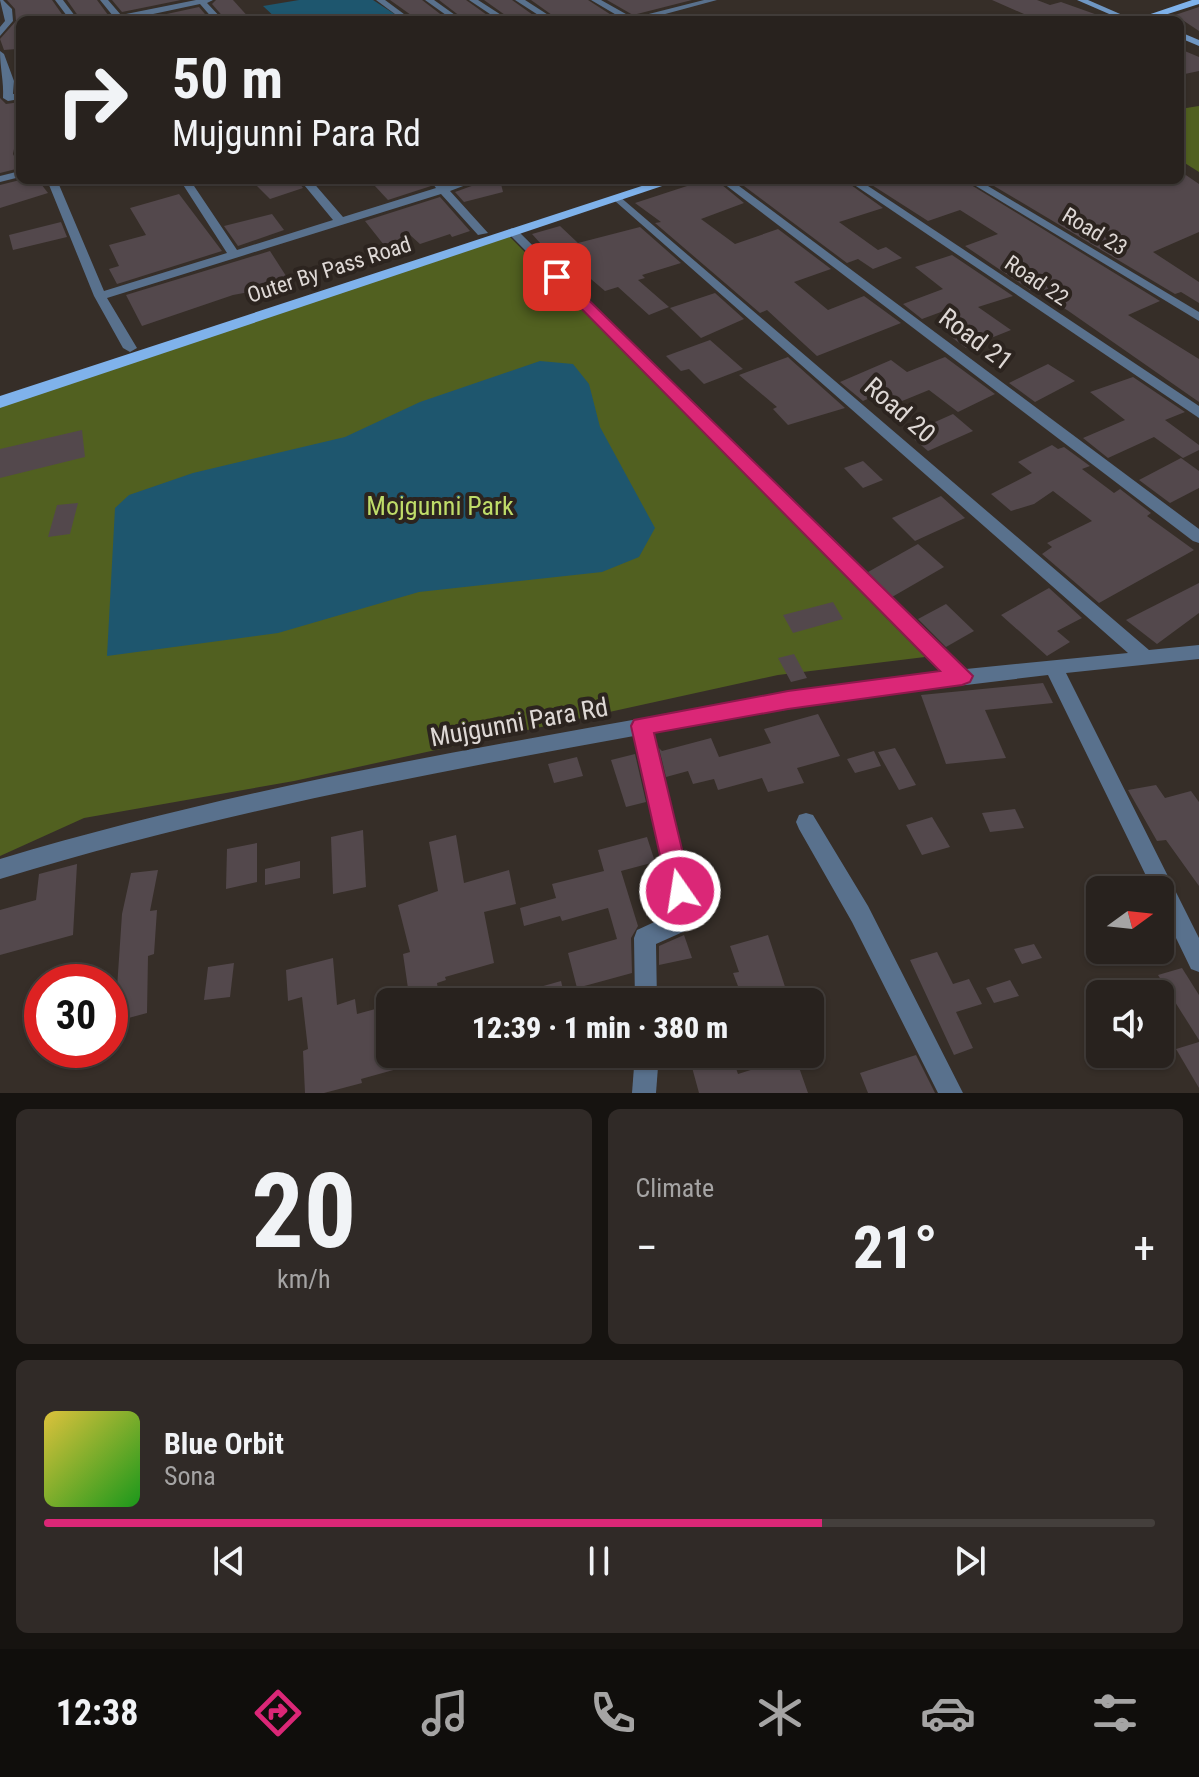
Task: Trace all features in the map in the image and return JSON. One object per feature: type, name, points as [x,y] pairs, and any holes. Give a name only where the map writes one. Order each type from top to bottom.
[{"type":"main road","points":[[1081,0],[1120,16]]},
{"type":"main road","points":[[1153,16],[1199,4]]},
{"type":"main road","points":[[1168,16],[1199,4]]},
{"type":"main road","name":"Outer By Pass Road","points":[[0,390],[636,184]]},
{"type":"main road","name":"Outer By Pass Road","points":[[0,402],[662,184]]},
{"type":"street","points":[[104,0],[117,16]]},
{"type":"street","points":[[149,0],[163,16]]},
{"type":"street","points":[[380,0],[402,16]]},
{"type":"street","points":[[429,0],[452,16]]},
{"type":"street","points":[[473,0],[499,16]]},
{"type":"street","points":[[519,0],[545,16]]},
{"type":"street","points":[[595,0],[625,16]]},
{"type":"street","points":[[644,16],[708,0]]},
{"type":"street","points":[[0,1],[8,9],[9,21],[0,33]]},
{"type":"street","points":[[133,16],[203,1]]},
{"type":"street","points":[[665,9],[669,16]]},
{"type":"street","points":[[0,54],[9,81],[8,98],[16,97]]},
{"type":"street","points":[[54,184],[100,296],[130,348]]},
{"type":"street","points":[[188,184],[233,253]]},
{"type":"street","points":[[308,184],[340,221]]},
{"type":"street","points":[[439,184],[482,233]]},
{"type":"street","points":[[100,296],[462,184]]},
{"type":"street","name":"Road 21","points":[[729,184],[1199,537]]},
{"type":"street","name":"Road 22","points":[[858,184],[1199,413]]},
{"type":"street","name":"Road 23","points":[[978,184],[1199,317]]},
{"type":"street","name":"Road 20","points":[[619,199],[1147,659]]},
{"type":"street","points":[[512,231],[942,661],[962,676]]},
{"type":"street","name":"Mujgunni Para Rd","points":[[0,869],[85,842],[181,818],[443,762],[641,726],[788,700],[962,676],[1199,652]]},
{"type":"street","points":[[1054,668],[1199,961]]},
{"type":"street","points":[[641,726],[686,919],[645,938],[646,988]]},
{"type":"street","points":[[806,822],[860,914],[951,1093]]},
{"type":"street","points":[[644,1093],[646,1068]]},
{"type":"green space","points":[[1199,106],[1199,172],[1184,163],[1184,108]]},
{"type":"green space","name":"Mojgunni Park","points":[[508,235],[925,657],[778,675],[294,781],[84,818],[0,856],[0,405]]},
{"type":"water","points":[[299,0],[373,0],[396,15],[274,16],[263,6]]},
{"type":"water","points":[[540,361],[573,364],[589,384],[600,427],[655,528],[639,557],[602,572],[419,592],[278,633],[107,656],[115,508],[129,495],[193,473],[345,437],[420,402]]},
{"type":"building","points":[[7,0],[52,0],[63,16],[16,16],[16,21],[15,9]]},
{"type":"building","points":[[67,0],[97,0],[108,15],[106,16],[78,16]]},
{"type":"building","points":[[112,0],[181,0],[122,12]]},
{"type":"building","points":[[216,0],[233,0],[247,16],[222,16],[212,4]]},
{"type":"building","points":[[390,0],[422,0],[443,16],[412,16]]},
{"type":"building","points":[[439,0],[466,0],[488,16],[460,16]]},
{"type":"building","points":[[484,0],[512,0],[534,16],[506,16]]},
{"type":"building","points":[[531,0],[588,0],[613,16],[553,16]]},
{"type":"building","points":[[607,0],[692,0],[633,15]]},
{"type":"building","points":[[992,0],[1037,0],[1050,5],[1061,2],[1100,16],[1018,16],[1024,14]]},
{"type":"building","points":[[199,7],[207,16],[157,16]]},
{"type":"building","points":[[1199,7],[1199,31],[1184,21],[1184,16],[1175,15]]},
{"type":"building","points":[[16,21],[16,49],[4,50],[0,39]]},
{"type":"building","points":[[1184,51],[1199,57],[1199,71],[1184,74]]},
{"type":"building","points":[[0,98],[6,104],[16,103],[13,154],[16,169],[0,173]]},
{"type":"building","points":[[1184,174],[1199,184],[1199,232],[1153,252],[1199,282],[1199,303],[1181,292],[1175,294],[991,184],[1184,184]]},
{"type":"building","points":[[16,181],[16,184],[41,184],[48,193],[0,208],[0,185]]},
{"type":"building","points":[[300,184],[303,188],[270,199],[256,185]]},
{"type":"building","points":[[429,184],[431,186],[388,200],[374,185]]},
{"type":"building","points":[[477,184],[501,184],[503,192],[464,202],[455,192]]},
{"type":"building","points":[[686,184],[721,184],[744,203],[701,219],[735,244],[778,229],[831,269],[794,282],[828,310],[864,296],[901,323],[817,356],[767,310],[760,313],[655,223],[661,222],[635,203],[687,186]]},
{"type":"building","points":[[741,184],[850,184],[883,208],[839,222],[878,250],[886,247],[902,258],[873,269],[858,259],[847,263]]},
{"type":"building","points":[[870,184],[970,184],[1160,301],[1128,315],[1199,359],[1199,402],[1067,310],[1030,290],[965,246],[998,234],[960,210],[928,221]]},
{"type":"building","points":[[179,194],[222,251],[117,284],[109,269],[119,266],[109,245],[146,235],[130,208]]},
{"type":"building","points":[[440,197],[470,231],[420,244],[410,235],[384,245],[365,221]]},
{"type":"building","points":[[272,214],[284,230],[238,246],[224,226]]},
{"type":"building","points":[[61,222],[67,237],[13,250],[9,235]]},
{"type":"building","points":[[560,226],[578,243],[640,227],[681,263],[642,275],[645,278],[638,280],[669,307],[649,315],[618,287],[605,291],[558,251],[550,254],[532,234]]},
{"type":"building","points":[[270,251],[288,279],[259,287],[260,290],[233,295],[142,326],[126,295]]},
{"type":"building","points":[[952,255],[1013,296],[978,307],[1011,330],[966,348],[950,336],[941,312],[922,319],[903,304],[943,289],[915,267]]},
{"type":"building","points":[[715,293],[744,319],[701,338],[670,308]]},
{"type":"building","points":[[710,340],[743,369],[704,384],[689,369],[681,371],[666,356]]},
{"type":"building","points":[[788,357],[845,408],[788,425],[773,409],[777,407],[739,375]]},
{"type":"building","points":[[945,357],[995,394],[958,412],[929,390],[885,408],[872,397],[863,401],[840,382],[891,360],[907,372]]},
{"type":"building","points":[[1048,364],[1075,381],[1035,402],[1009,383]]},
{"type":"building","points":[[1133,377],[1185,412],[1165,420],[1199,445],[1199,450],[1183,458],[1154,437],[1108,458],[1083,438],[1125,420],[1090,392]]},
{"type":"building","points":[[953,414],[973,431],[928,451],[908,434]]},
{"type":"building","points":[[82,430],[85,457],[0,478],[0,449]]},
{"type":"building","points":[[1052,445],[1058,449],[1064,447],[1090,466],[1082,469],[1114,493],[1120,489],[1151,513],[1147,516],[1194,550],[1099,603],[1042,554],[1052,547],[1047,543],[1092,521],[1053,491],[1034,504],[1011,511],[991,494],[1032,473],[1018,462]]},
{"type":"building","points":[[1181,458],[1199,471],[1199,488],[1170,503],[1139,480]]},
{"type":"building","points":[[863,461],[883,480],[863,488],[844,468]]},
{"type":"building","points":[[941,496],[965,518],[915,541],[892,518]]},
{"type":"building","points":[[78,503],[70,534],[48,537],[57,505]]},
{"type":"building","points":[[918,544],[944,567],[892,597],[868,572]]},
{"type":"building","points":[[1199,583],[1199,613],[1157,644],[1126,620]]},
{"type":"building","points":[[1049,588],[1082,618],[1057,631],[1070,642],[1047,656],[1001,615]]},
{"type":"building","points":[[833,602],[843,619],[793,633],[783,615]]},
{"type":"building","points":[[946,604],[974,631],[946,647],[918,619]]},
{"type":"building","points":[[794,654],[807,678],[791,682],[778,658]]},
{"type":"building","points":[[1043,683],[1053,703],[985,710],[1006,758],[946,764],[921,695]]},
{"type":"building","points":[[818,714],[840,756],[797,768],[804,783],[768,792],[762,778],[718,790],[714,779],[693,784],[688,771],[666,777],[659,748],[662,751],[711,738],[719,757],[771,743],[764,729]]},
{"type":"building","points":[[895,748],[916,785],[899,790],[878,752]]},
{"type":"building","points":[[874,751],[881,766],[855,773],[847,759]]},
{"type":"building","points":[[635,754],[646,802],[626,807],[611,760]]},
{"type":"building","points":[[577,757],[583,776],[554,783],[548,764]]},
{"type":"building","points":[[1156,785],[1165,798],[1191,791],[1199,802],[1199,886],[1166,840],[1157,841],[1128,790]]},
{"type":"building","points":[[1015,809],[1024,828],[990,832],[982,813]]},
{"type":"building","points":[[932,817],[950,847],[922,855],[906,825]]},
{"type":"building","points":[[363,830],[366,887],[333,894],[331,837]]},
{"type":"building","points":[[456,835],[464,883],[509,870],[516,904],[484,912],[494,963],[445,977],[446,980],[437,983],[438,988],[408,988],[403,954],[410,952],[398,905],[438,891],[429,842]]},
{"type":"building","points":[[647,837],[655,862],[621,871],[638,926],[631,938],[632,973],[577,988],[568,953],[617,939],[608,908],[562,921],[560,916],[524,926],[520,908],[556,898],[552,884],[604,871],[598,850]]},
{"type":"building","points":[[257,843],[257,882],[226,889],[227,849]]},
{"type":"building","points":[[300,861],[300,878],[265,885],[265,869]]},
{"type":"building","points":[[77,864],[73,935],[0,955],[0,910],[36,900],[39,874]]},
{"type":"building","points":[[158,870],[150,911],[157,910],[154,954],[148,956],[147,1013],[128,1018],[128,964],[119,964],[122,914],[131,873]]},
{"type":"building","points":[[684,935],[692,958],[659,965],[659,946]]},
{"type":"building","points":[[768,935],[785,988],[739,988],[733,973],[739,972],[730,946]]},
{"type":"building","points":[[1034,944],[1042,958],[1022,964],[1014,949]]},
{"type":"building","points":[[937,952],[953,984],[969,979],[982,1004],[956,1012],[973,1048],[954,1055],[910,960]]},
{"type":"building","points":[[333,958],[337,1005],[355,999],[357,1014],[376,1009],[376,1068],[401,1068],[324,1093],[305,1093],[303,1051],[308,1049],[302,997],[288,1001],[286,970]]},
{"type":"building","points":[[234,963],[230,997],[204,1000],[208,967]]},
{"type":"building","points":[[1182,968],[1199,995],[1199,1040],[1174,1000],[1174,980],[1161,980],[1158,975]]},
{"type":"building","points":[[1010,980],[1019,996],[994,1003],[986,988]]},
{"type":"building","points":[[561,981],[563,988],[536,988]]},
{"type":"building","points":[[1199,1042],[1199,1088],[1176,1049]]},
{"type":"building","points":[[916,1055],[935,1093],[868,1093],[860,1073]]},
{"type":"building","points":[[692,1068],[736,1068],[738,1074],[757,1068],[799,1068],[808,1093],[699,1093]]},
{"type":"route","points":[[557,277],[942,661],[962,676],[788,700],[641,726],[680,891]]}]
